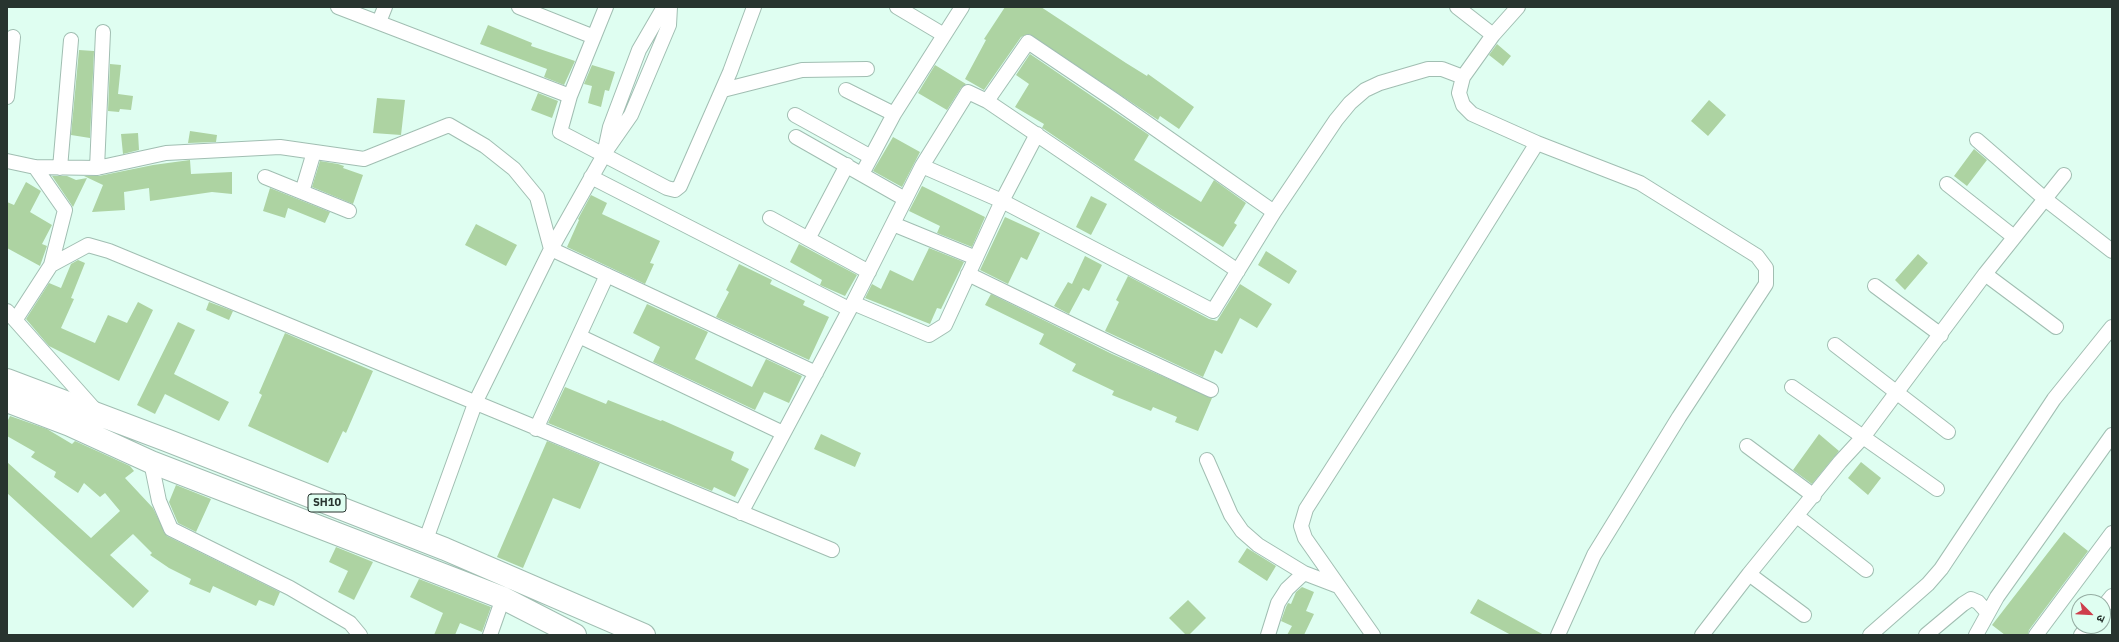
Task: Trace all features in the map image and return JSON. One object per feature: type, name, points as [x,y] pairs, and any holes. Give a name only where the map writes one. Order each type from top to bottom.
[{"type":"main road","name":"SH10","points":[[7,380],[166,440],[425,542],[644,635]]},
{"type":"main road","name":"SH10","points":[[7,401],[70,424],[151,462],[503,598],[575,635]]},
{"type":"street","points":[[338,7],[570,96]]},
{"type":"street","points":[[379,22],[385,7]]},
{"type":"street","points":[[519,7],[594,36]]},
{"type":"street","points":[[606,7],[570,96],[560,132],[667,188],[675,190],[680,186],[723,90],[754,7]]},
{"type":"street","points":[[604,155],[610,127],[640,50],[664,7]]},
{"type":"street","points":[[425,542],[476,401],[550,249],[604,155],[631,115],[669,25],[670,7]]},
{"type":"street","points":[[897,7],[944,35]]},
{"type":"street","points":[[862,174],[894,114],[962,7]]},
{"type":"street","points":[[1457,7],[1493,35]]},
{"type":"street","points":[[1518,7],[1493,35],[1463,77],[1459,93],[1463,105],[1472,114],[1537,143],[1640,183],[1757,256],[1766,268],[1766,284],[1679,417],[1594,555],[1558,635]]},
{"type":"street","points":[[96,168],[103,32]]},
{"type":"street","points":[[7,97],[12,37]]},
{"type":"street","points":[[60,168],[71,40]]},
{"type":"street","points":[[987,101],[1028,42],[1274,212]]},
{"type":"street","points":[[723,90],[783,73],[802,70],[867,69]]},
{"type":"street","points":[[922,166],[1002,201],[1213,311],[1274,212],[1336,120],[1350,103],[1365,90],[1380,82],[1428,69],[1442,69],[1463,77]]},
{"type":"street","points":[[846,90],[894,114]]},
{"type":"street","points":[[741,514],[869,272],[922,166],[968,92],[987,101],[1037,134],[1238,271]]},
{"type":"street","points":[[795,114],[871,157]]},
{"type":"street","points":[[7,161],[35,167],[96,168],[166,153],[280,147],[364,159],[449,125],[485,146],[514,169],[537,197],[550,249]]},
{"type":"street","points":[[591,177],[851,306],[930,335],[945,325],[1002,201],[1037,134]]},
{"type":"street","points":[[796,137],[905,199]]},
{"type":"street","points":[[1977,140],[2045,199],[2112,251]]},
{"type":"street","points":[[1373,635],[1305,538],[1301,526],[1306,509],[1404,356],[1537,143]]},
{"type":"street","points":[[302,192],[314,152]]},
{"type":"street","points":[[808,239],[847,165]]},
{"type":"street","points":[[35,167],[65,210],[51,265]]},
{"type":"street","points":[[1702,635],[1748,574],[1814,496],[1840,462],[1864,436],[1895,393],[1941,335],[1985,274],[2064,175]]},
{"type":"street","points":[[265,177],[349,211]]},
{"type":"street","points":[[1947,184],[2014,237]]},
{"type":"street","points":[[770,218],[869,272]]},
{"type":"street","points":[[893,224],[976,258]]},
{"type":"street","points":[[100,415],[11,315],[51,265],[88,245],[109,251],[476,401],[536,429],[832,550]]},
{"type":"street","points":[[550,249],[816,373]]},
{"type":"street","points":[[968,274],[1116,346],[1211,390]]},
{"type":"street","points":[[1985,274],[2056,327]]},
{"type":"street","points":[[536,429],[606,275]]},
{"type":"street","points":[[1875,286],[1941,335]]},
{"type":"street","points":[[1870,635],[1928,584],[1941,570],[2054,399],[2112,327]]},
{"type":"street","points":[[579,336],[783,433]]},
{"type":"street","points":[[1835,346],[1948,432]]},
{"type":"street","points":[[1792,387],[1864,436],[1937,489]]},
{"type":"street","points":[[1976,635],[1987,612],[2112,435]]},
{"type":"street","points":[[1747,446],[1814,496]]},
{"type":"street","points":[[1207,460],[1231,515],[1242,531],[1258,545],[1304,573],[1338,586]]},
{"type":"street","points":[[151,462],[159,501],[171,529],[290,588],[350,623],[360,635]]},
{"type":"street","points":[[1797,516],[1866,570]]},
{"type":"street","points":[[2036,635],[2112,533]]},
{"type":"street","points":[[1268,635],[1281,598],[1287,589],[1304,573]]},
{"type":"street","points":[[1748,574],[1804,615]]},
{"type":"street","points":[[490,635],[503,598]]},
{"type":"street","points":[[1926,635],[1971,599],[1978,602],[1987,612]]},
{"type":"building","points":[[1005,7],[1041,7],[1126,63],[1147,76],[1148,74],[1194,107],[1179,129],[1160,116],[1158,120],[1029,34],[1021,37],[984,90],[965,79],[986,40],[984,39]]},
{"type":"building","points":[[488,25],[532,43],[531,46],[575,61],[564,85],[544,77],[547,69],[480,44]]},
{"type":"building","points":[[1497,44],[1511,56],[1503,66],[1489,55]]},
{"type":"building","points":[[79,50],[94,51],[90,138],[71,135]]},
{"type":"building","points":[[1030,54],[1149,135],[1134,160],[1201,202],[1214,180],[1246,203],[1234,223],[1237,225],[1223,247],[1161,209],[1042,128],[1044,124],[1015,107],[1029,84],[1016,75]]},
{"type":"building","points":[[110,64],[121,65],[118,94],[133,96],[131,110],[120,109],[119,112],[108,111]]},
{"type":"building","points":[[592,65],[615,72],[609,91],[605,90],[601,107],[588,103],[592,86],[584,84]]},
{"type":"building","points":[[935,65],[966,84],[961,88],[947,110],[918,93]]},
{"type":"building","points":[[538,93],[558,101],[552,118],[531,110]]},
{"type":"building","points":[[377,98],[405,100],[401,135],[373,133]]},
{"type":"building","points":[[1709,100],[1726,115],[1708,136],[1691,121]]},
{"type":"building","points":[[190,131],[217,135],[216,142],[188,143]]},
{"type":"building","points":[[138,133],[139,150],[123,154],[121,134]]},
{"type":"building","points":[[893,137],[920,152],[902,187],[873,171]]},
{"type":"building","points":[[1974,149],[1987,160],[1967,186],[1954,176]]},
{"type":"building","points":[[190,160],[191,174],[232,172],[232,194],[212,192],[150,201],[149,188],[124,192],[125,210],[92,212],[103,185],[84,176],[99,176],[153,165]]},
{"type":"building","points":[[320,161],[338,164],[344,166],[343,168],[363,175],[353,204],[312,187]]},
{"type":"building","points":[[52,176],[67,176],[76,180],[87,178],[73,207]]},
{"type":"building","points":[[26,182],[41,191],[30,212],[52,225],[42,244],[47,246],[40,266],[7,248],[7,202],[14,205]]},
{"type":"building","points":[[922,186],[985,217],[972,247],[937,233],[940,226],[909,211]]},
{"type":"building","points":[[270,188],[330,212],[325,223],[288,208],[285,218],[263,211]]},
{"type":"building","points":[[591,195],[607,203],[602,214],[660,241],[650,263],[654,264],[645,284],[567,247],[579,220],[578,219]]},
{"type":"building","points":[[1091,196],[1107,204],[1091,235],[1076,227]]},
{"type":"building","points":[[1005,217],[1040,233],[1027,260],[1021,257],[1008,284],[980,270]]},
{"type":"building","points":[[476,224],[517,245],[506,266],[465,245]]},
{"type":"building","points":[[799,244],[857,275],[845,296],[820,285],[822,280],[790,262]]},
{"type":"building","points":[[929,248],[964,262],[941,309],[937,308],[930,324],[865,298],[872,284],[881,289],[890,270],[913,281]]},
{"type":"building","points":[[1266,251],[1297,271],[1289,284],[1258,265]]},
{"type":"building","points":[[1918,254],[1928,263],[1905,290],[1895,280]]},
{"type":"building","points":[[1085,256],[1102,265],[1089,291],[1083,288],[1069,314],[1054,306],[1068,282],[1072,284]]},
{"type":"building","points":[[78,260],[85,263],[71,298],[74,299],[61,328],[95,343],[108,315],[127,323],[138,302],[153,310],[119,381],[49,346],[26,319],[49,283],[61,288],[71,264]]},
{"type":"building","points":[[739,264],[772,280],[770,284],[805,301],[803,305],[829,317],[809,360],[716,317],[729,292],[726,290]]},
{"type":"building","points":[[1128,276],[1209,319],[1217,321],[1240,284],[1272,304],[1257,328],[1240,318],[1222,354],[1215,350],[1203,377],[1105,331],[1119,302],[1116,300]]},
{"type":"building","points":[[991,294],[1112,354],[1212,398],[1198,431],[1175,422],[1177,417],[1153,407],[1151,411],[1112,395],[1114,391],[1072,371],[1076,364],[1039,344],[1044,334],[985,305]]},
{"type":"building","points":[[209,302],[233,311],[229,320],[206,310]]},
{"type":"building","points":[[647,304],[708,332],[695,359],[752,387],[766,359],[802,376],[789,403],[764,392],[755,410],[653,362],[660,347],[633,333]]},
{"type":"building","points":[[178,322],[195,330],[174,374],[229,402],[219,421],[165,394],[155,414],[137,405]]},
{"type":"building","points":[[285,333],[373,371],[346,433],[343,431],[328,463],[248,426],[262,395],[259,393]]},
{"type":"building","points":[[565,387],[606,404],[608,400],[661,421],[662,420],[734,452],[731,460],[749,469],[735,497],[714,487],[712,491],[548,423]]},
{"type":"building","points":[[10,416],[47,429],[72,444],[75,441],[130,466],[134,471],[125,478],[153,508],[167,536],[280,592],[274,606],[259,600],[256,606],[213,586],[210,593],[189,584],[191,579],[169,568],[150,555],[152,553],[133,534],[110,555],[149,591],[133,608],[7,493],[7,462],[91,538],[120,511],[105,493],[100,497],[84,483],[78,493],[54,477],[56,472],[31,457],[35,452],[7,436],[7,422]]},
{"type":"building","points":[[821,434],[861,453],[855,467],[814,449]]},
{"type":"building","points":[[1819,434],[1839,451],[1812,484],[1793,470]]},
{"type":"building","points":[[547,441],[600,463],[580,509],[553,498],[523,568],[497,557]]},
{"type":"building","points":[[1861,462],[1881,478],[1868,495],[1848,478]]},
{"type":"building","points":[[176,485],[211,499],[196,532],[178,523],[169,502]]},
{"type":"building","points":[[2064,532],[2088,551],[2029,630],[2028,635],[2005,635],[1992,625]]},
{"type":"building","points":[[336,547],[373,562],[354,600],[338,592],[348,571],[329,562]]},
{"type":"building","points":[[1247,548],[1276,566],[1267,581],[1238,562]]},
{"type":"building","points":[[419,579],[491,607],[482,632],[460,623],[455,635],[434,635],[443,613],[410,597]]},
{"type":"building","points":[[1302,587],[1314,592],[1306,611],[1314,614],[1304,635],[1287,635],[1292,626],[1281,621],[1288,603],[1291,604],[1296,592]]},
{"type":"building","points":[[1478,599],[1544,635],[1511,635],[1470,613]]},
{"type":"building","points":[[1188,600],[1206,618],[1189,635],[1186,635],[1169,618]]}]
